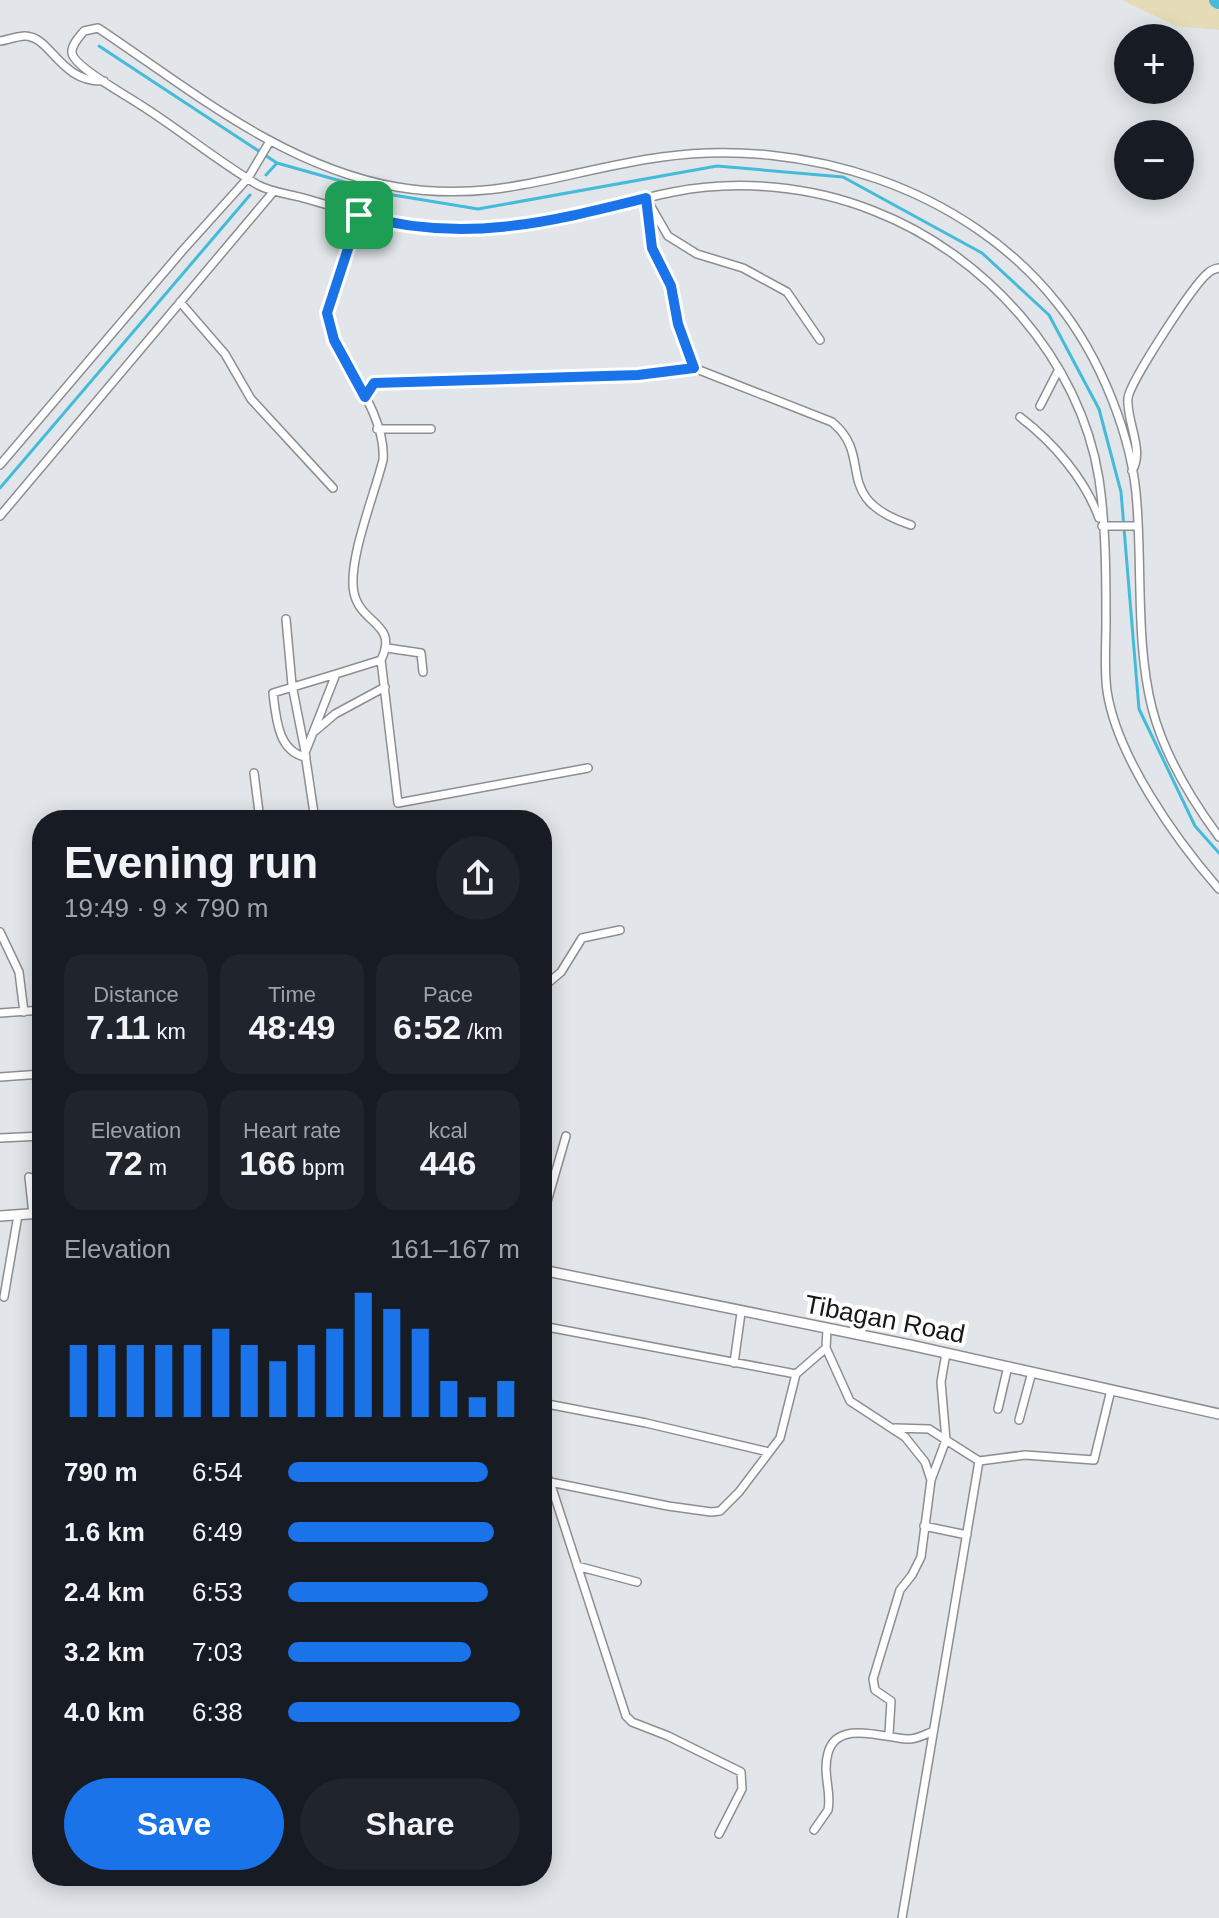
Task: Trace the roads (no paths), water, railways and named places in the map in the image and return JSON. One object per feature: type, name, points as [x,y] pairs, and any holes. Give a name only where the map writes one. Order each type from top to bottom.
[{"type":"main road","points":[[0,1216],[32,1214]]},
{"type":"main road","name":"Tibagan Road","points":[[552,1272],[1008,1366],[1219,1414]]},
{"type":"street","points":[[1219,837],[1183,782],[1162,739],[1151,706],[1132,471],[1109,395],[1079,337],[1048,291],[966,222],[931,202],[883,181],[794,158],[711,152],[659,157],[508,190],[455,193],[401,188],[348,176],[269,144],[93,27],[84,31],[72,53],[76,61],[104,81],[274,191],[359,215],[423,228],[493,230],[551,222],[692,189],[759,186],[810,193],[874,211],[916,231],[974,270],[1031,327],[1059,369],[1082,417],[1099,478],[1107,691],[1115,719],[1160,810],[1192,859],[1219,889]]},
{"type":"street","points":[[0,41],[27,36],[38,40],[76,77],[89,82],[104,81]]},
{"type":"street","points":[[0,465],[251,174],[269,144]]},
{"type":"street","points":[[0,516],[274,191]]},
{"type":"street","points":[[646,198],[668,236],[697,254],[743,268],[787,292],[820,340]]},
{"type":"street","points":[[646,198],[652,248],[671,286],[678,324],[694,368]]},
{"type":"street","points":[[359,215],[327,313],[334,340],[365,397],[377,429],[383,460],[351,577],[354,597],[365,615],[383,631],[387,648],[381,660],[395,800],[399,804],[588,768]]},
{"type":"street","points":[[1132,471],[1137,453],[1128,409],[1129,393],[1175,315],[1209,272],[1219,268]]},
{"type":"street","points":[[180,302],[225,354],[251,399],[333,488]]},
{"type":"street","points":[[365,397],[374,383],[638,375],[694,368],[832,422],[848,438],[860,490],[868,501],[890,518],[911,525]]},
{"type":"street","points":[[1040,406],[1059,369]]},
{"type":"street","points":[[1020,417],[1052,444],[1088,494],[1102,524]]},
{"type":"street","points":[[377,429],[431,429]]},
{"type":"street","points":[[1102,524],[1136,526]]},
{"type":"street","points":[[286,619],[292,685],[314,810]]},
{"type":"street","points":[[387,648],[421,653],[423,672]]},
{"type":"street","points":[[306,755],[293,754],[285,747],[273,696],[276,690],[381,660]]},
{"type":"street","points":[[306,755],[336,674]]},
{"type":"street","points":[[313,732],[335,714],[385,687]]},
{"type":"street","points":[[254,773],[259,810]]},
{"type":"street","points":[[552,980],[561,972],[582,938],[620,930]]},
{"type":"street","points":[[0,932],[19,972],[24,1012]]},
{"type":"street","points":[[0,1013],[32,1011]]},
{"type":"street","points":[[0,1077],[32,1075]]},
{"type":"street","points":[[0,1138],[32,1136]]},
{"type":"street","points":[[552,1184],[566,1136]]},
{"type":"street","points":[[29,1177],[32,1190]]},
{"type":"street","points":[[4,1297],[18,1215]]},
{"type":"street","points":[[734,1363],[741,1313]]},
{"type":"street","points":[[552,1328],[796,1374]]},
{"type":"street","points":[[827,1330],[826,1348],[850,1401],[916,1449],[925,1462],[931,1480]]},
{"type":"street","points":[[552,1482],[716,1513],[739,1492],[784,1429],[796,1374],[826,1348]]},
{"type":"street","points":[[889,1734],[891,1701],[875,1690],[873,1679],[900,1590],[921,1557],[931,1480],[946,1440],[941,1382],[946,1353]]},
{"type":"street","points":[[998,1409],[1008,1366]]},
{"type":"street","points":[[1019,1420],[1032,1372]]},
{"type":"street","points":[[889,1427],[929,1429],[979,1461],[1025,1455],[1094,1460],[1111,1390]]},
{"type":"street","points":[[552,1405],[769,1452]]},
{"type":"street","points":[[902,1918],[979,1461]]},
{"type":"street","points":[[552,1488],[628,1719],[741,1772],[742,1789],[719,1834]]},
{"type":"street","points":[[924,1526],[967,1535]]},
{"type":"street","points":[[577,1566],[637,1582]]},
{"type":"street","points":[[814,1830],[829,1806],[824,1772],[831,1745],[845,1734],[889,1734],[909,1740],[931,1732]]},
{"type":"waterway","points":[[99,46],[277,163],[387,194],[478,209],[717,166],[843,177],[982,253],[1049,315],[1099,409],[1121,492],[1139,709],[1195,826],[1219,853]]},
{"type":"waterway","points":[[266,175],[277,163]]},
{"type":"waterway","points":[[0,488],[250,195]]}]
